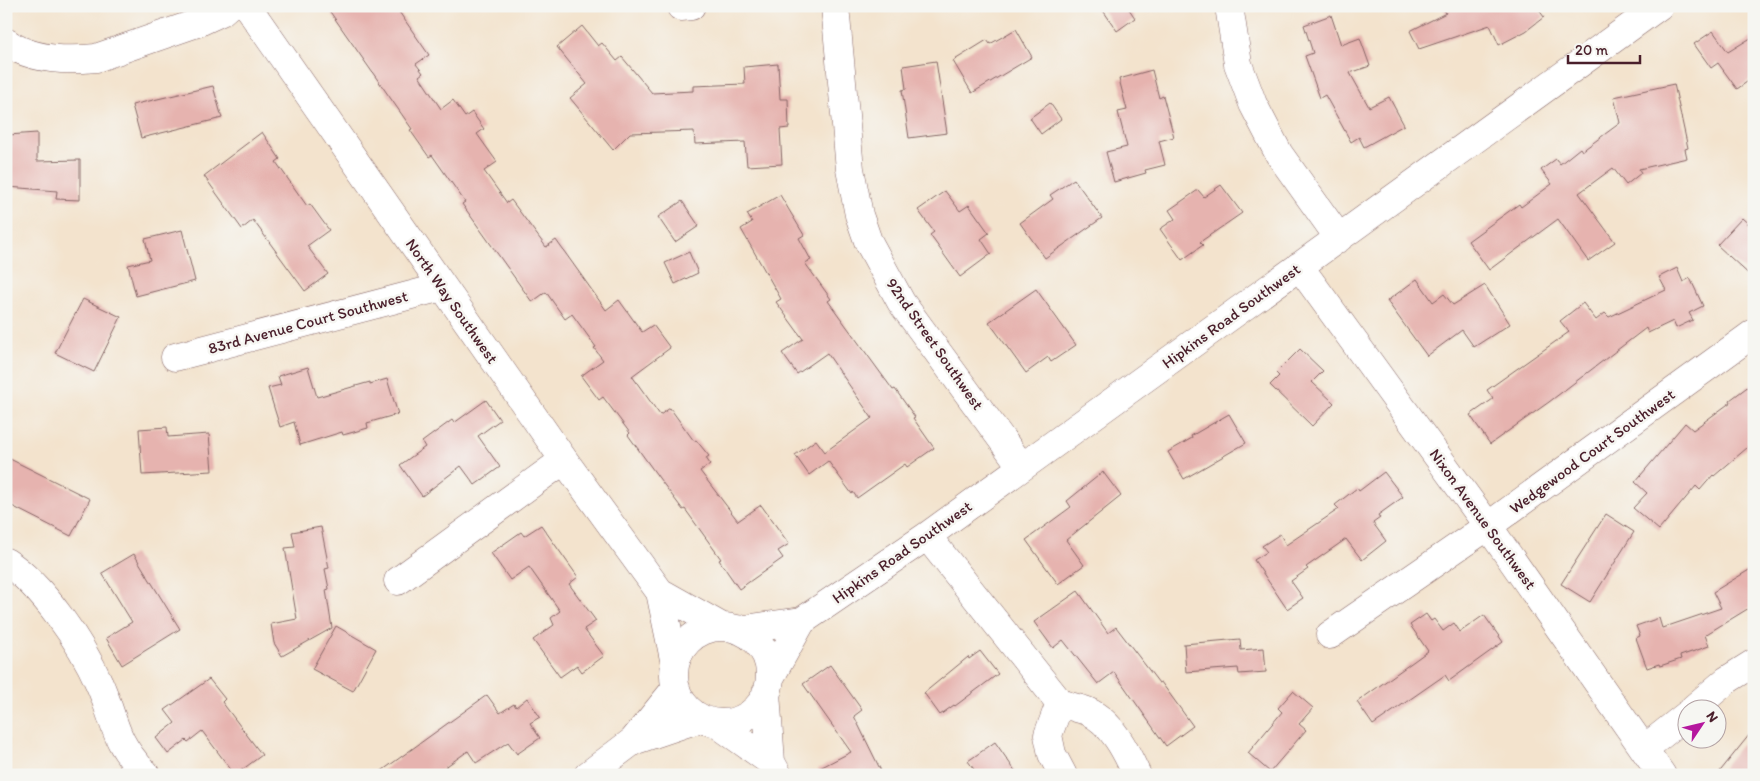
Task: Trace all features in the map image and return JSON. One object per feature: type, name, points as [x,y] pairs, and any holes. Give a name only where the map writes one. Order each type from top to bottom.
[{"type":"street","points":[[6,42],[24,52],[45,57],[80,60],[96,58],[198,23],[221,12],[228,6]]},
{"type":"street","name":"North Way Southwest","points":[[247,6],[442,287],[660,592],[675,676]]},
{"type":"street","name":"92nd Street Southwest","points":[[835,6],[850,169],[859,215],[868,240],[901,302],[1022,467]]},
{"type":"street","points":[[1229,6],[1238,64],[1253,104],[1279,154],[1339,238]]},
{"type":"street","name":"Hipkins Road Southwest","points":[[768,686],[802,621],[927,536],[1658,6]]},
{"type":"street","name":"Nixon Avenue Southwest","points":[[1299,266],[1488,526],[1662,775]]},
{"type":"street","name":"83rd Avenue Court Southwest","points":[[175,358],[442,287]]},
{"type":"street","name":"Wedgewood Court Southwest","points":[[1330,636],[1488,526],[1754,333]]},
{"type":"street","points":[[398,581],[564,460]]},
{"type":"street","points":[[927,536],[1060,703],[1088,712],[1106,724],[1120,742],[1137,775]]},
{"type":"street","points":[[6,562],[18,570],[54,609],[81,648],[99,683],[121,742],[146,775]]},
{"type":"street","name":"North Way Southwest","points":[[660,592],[730,628]]},
{"type":"street","name":"Hipkins Road Southwest","points":[[730,628],[802,621]]},
{"type":"street","points":[[588,775],[633,741],[675,676],[682,649],[692,638],[706,630],[730,628],[751,638],[762,649],[768,663],[774,768]]},
{"type":"street","points":[[1706,698],[1727,680],[1754,662]]},
{"type":"street","points":[[675,676],[681,701],[690,711],[709,721],[774,768]]},
{"type":"street","points":[[633,741],[709,721],[732,722],[746,716],[758,706],[768,686]]},
{"type":"street","points":[[1060,703],[1048,735],[1052,754],[1063,775]]},
{"type":"street","points":[[1644,749],[1678,722]]},
{"type":"building","points":[[326,6],[395,6],[429,55],[416,64],[423,73],[419,76],[441,109],[453,100],[465,117],[472,112],[484,129],[477,134],[497,162],[484,171],[507,203],[511,200],[546,247],[556,240],[606,310],[619,300],[642,332],[653,325],[670,348],[632,376],[660,415],[670,408],[694,441],[696,440],[709,456],[706,458],[710,464],[700,471],[738,521],[761,505],[789,544],[778,551],[783,558],[739,589],[719,560],[721,559],[685,509],[683,510],[628,435],[630,433],[603,397],[599,400],[581,376],[603,360],[594,348],[596,347],[572,314],[565,319],[546,292],[532,302],[462,204],[465,202],[432,155],[429,157],[410,130],[412,129]]},
{"type":"building","points":[[1100,6],[1127,6],[1135,18],[1117,31]]},
{"type":"building","points":[[1442,6],[1536,6],[1544,17],[1526,31],[1499,45],[1490,25],[1419,49],[1410,31],[1446,13]]},
{"type":"building","points":[[1331,15],[1341,45],[1360,38],[1370,66],[1350,73],[1369,107],[1389,97],[1404,125],[1364,147],[1359,137],[1351,142],[1325,95],[1320,98],[1305,56],[1313,53],[1304,25]]},
{"type":"building","points":[[582,26],[598,46],[602,43],[617,61],[622,57],[652,93],[693,91],[693,86],[745,84],[744,67],[778,64],[780,99],[788,99],[789,128],[780,129],[782,164],[747,166],[745,142],[695,144],[694,131],[630,133],[613,150],[570,98],[587,84],[557,47]]},
{"type":"building","points":[[1016,29],[1032,57],[972,93],[953,61],[987,40],[990,44]]},
{"type":"building","points":[[1713,31],[1728,52],[1754,36],[1754,77],[1737,89],[1718,63],[1711,68],[1694,44]]},
{"type":"building","points":[[936,61],[947,133],[909,138],[902,90],[906,89],[903,66]]},
{"type":"building","points":[[1152,70],[1159,98],[1163,96],[1174,137],[1159,141],[1165,165],[1145,170],[1146,173],[1114,182],[1106,152],[1127,147],[1118,112],[1127,110],[1119,79]]},
{"type":"building","points":[[1674,84],[1688,148],[1685,149],[1687,158],[1639,169],[1641,173],[1626,185],[1613,168],[1579,193],[1615,242],[1588,261],[1558,219],[1489,270],[1468,241],[1519,204],[1521,207],[1552,184],[1541,170],[1556,159],[1560,164],[1580,148],[1582,151],[1620,123],[1614,97]]},
{"type":"building","points":[[213,86],[222,118],[141,138],[132,105]]},
{"type":"building","points":[[1050,103],[1061,119],[1041,134],[1030,118]]},
{"type":"building","points":[[262,132],[280,159],[276,162],[307,206],[310,204],[329,230],[307,246],[328,274],[305,291],[253,220],[242,229],[204,176]]},
{"type":"building","points":[[37,133],[37,161],[80,160],[80,200],[56,199],[57,191],[8,187],[8,135]]},
{"type":"building","points":[[1074,179],[1102,218],[1045,258],[1020,223],[1053,199],[1050,195]]},
{"type":"building","points":[[1221,185],[1242,213],[1200,242],[1203,245],[1182,260],[1160,229],[1175,219],[1169,210],[1198,190],[1204,197]]},
{"type":"building","points":[[945,191],[960,211],[969,205],[989,233],[981,239],[991,254],[960,277],[930,235],[934,232],[918,210]]},
{"type":"building","points":[[780,195],[804,235],[799,238],[811,260],[805,263],[831,299],[828,301],[893,390],[895,389],[934,448],[907,467],[905,464],[857,498],[828,461],[809,475],[795,455],[816,440],[825,452],[872,418],[827,353],[797,374],[782,353],[803,339],[776,302],[781,299],[741,229],[752,222],[747,214]]},
{"type":"building","points":[[682,201],[699,226],[675,242],[658,217]]},
{"type":"building","points":[[1742,218],[1754,229],[1754,279],[1717,245]]},
{"type":"building","points":[[182,230],[195,281],[136,296],[128,265],[150,260],[145,239]]},
{"type":"building","points":[[689,252],[698,273],[675,284],[665,263]]},
{"type":"building","points":[[1677,268],[1683,282],[1690,278],[1703,306],[1689,313],[1693,320],[1676,328],[1673,321],[1648,333],[1646,328],[1549,402],[1490,444],[1470,415],[1493,399],[1487,390],[1569,332],[1560,321],[1583,303],[1596,320],[1605,313],[1609,317],[1666,290],[1659,277]]},
{"type":"building","points":[[1417,279],[1433,302],[1444,294],[1453,305],[1485,285],[1510,324],[1474,347],[1462,330],[1427,356],[1387,301]]},
{"type":"building","points":[[1036,289],[1076,345],[1051,362],[1048,357],[1026,373],[989,322]]},
{"type":"building","points":[[83,299],[121,317],[94,372],[55,353]]},
{"type":"building","points":[[1300,349],[1323,371],[1312,382],[1334,403],[1312,426],[1270,385],[1279,376],[1276,373]]},
{"type":"building","points":[[308,367],[317,397],[387,379],[398,414],[367,423],[368,428],[343,435],[342,432],[300,445],[294,422],[280,427],[268,388],[281,385],[278,376]]},
{"type":"building","points":[[1754,382],[1754,442],[1713,475],[1700,490],[1696,486],[1659,530],[1633,508],[1647,493],[1635,482],[1685,423],[1693,430]]},
{"type":"building","points":[[486,400],[500,420],[478,436],[500,467],[475,485],[461,466],[422,496],[400,465],[425,447],[422,442],[452,420],[454,423]]},
{"type":"building","points":[[1229,414],[1246,443],[1184,479],[1168,452]]},
{"type":"building","points":[[167,427],[168,437],[209,434],[212,471],[142,475],[139,429]]},
{"type":"building","points":[[6,457],[90,499],[71,536],[6,503]]},
{"type":"building","points":[[1103,472],[1121,496],[1066,540],[1084,565],[1058,584],[1026,540],[1071,507],[1067,501]]},
{"type":"building","points":[[1384,472],[1403,497],[1378,515],[1380,518],[1373,523],[1386,541],[1362,560],[1346,539],[1306,567],[1308,569],[1291,581],[1303,598],[1287,609],[1254,560],[1267,552],[1262,546],[1280,534],[1286,545],[1339,509],[1335,505],[1357,488],[1359,491]]},
{"type":"building","points":[[1606,514],[1634,532],[1590,602],[1561,584]]},
{"type":"building","points":[[541,525],[578,577],[569,584],[596,621],[584,629],[604,656],[582,672],[577,665],[560,677],[533,640],[554,625],[551,618],[560,611],[529,567],[510,580],[491,553],[521,532],[524,536]]},
{"type":"building","points":[[321,527],[329,568],[325,569],[329,589],[326,590],[332,628],[282,656],[274,643],[271,624],[297,619],[285,548],[295,547],[292,532]]},
{"type":"building","points":[[134,554],[180,629],[122,665],[106,638],[132,622],[102,573]]},
{"type":"building","points":[[1754,567],[1754,605],[1705,635],[1709,646],[1680,656],[1681,659],[1647,668],[1636,638],[1640,636],[1636,626],[1659,618],[1662,628],[1721,608],[1713,592]]},
{"type":"building","points":[[1078,591],[1108,633],[1116,627],[1159,683],[1161,682],[1193,726],[1166,746],[1114,672],[1098,684],[1063,640],[1053,648],[1034,622]]},
{"type":"building","points":[[1426,614],[1431,621],[1434,619],[1443,631],[1454,623],[1460,632],[1484,615],[1503,642],[1449,681],[1445,675],[1373,725],[1357,702],[1428,651],[1410,625]]},
{"type":"building","points":[[336,626],[376,649],[353,691],[312,669]]},
{"type":"building","points":[[1240,639],[1241,650],[1264,648],[1266,672],[1239,674],[1238,668],[1186,672],[1184,644]]},
{"type":"building","points":[[980,651],[998,674],[940,715],[924,693],[968,657],[969,659]]},
{"type":"building","points":[[830,665],[862,710],[854,716],[883,775],[821,775],[818,769],[851,752],[803,684]]},
{"type":"building","points":[[209,679],[225,699],[222,702],[262,755],[235,775],[202,731],[188,742],[186,740],[168,754],[156,738],[175,723],[165,710]]},
{"type":"building","points":[[1293,691],[1313,708],[1299,724],[1306,730],[1270,772],[1248,753],[1282,712],[1278,708]]},
{"type":"building","points":[[487,695],[500,713],[514,704],[516,707],[527,698],[540,717],[530,723],[540,738],[517,754],[508,742],[476,763],[468,751],[434,775],[376,775]]},
{"type":"building","points":[[1754,729],[1754,775],[1717,775]]},
{"type":"building","points":[[995,742],[1018,775],[978,775],[968,761]]}]
